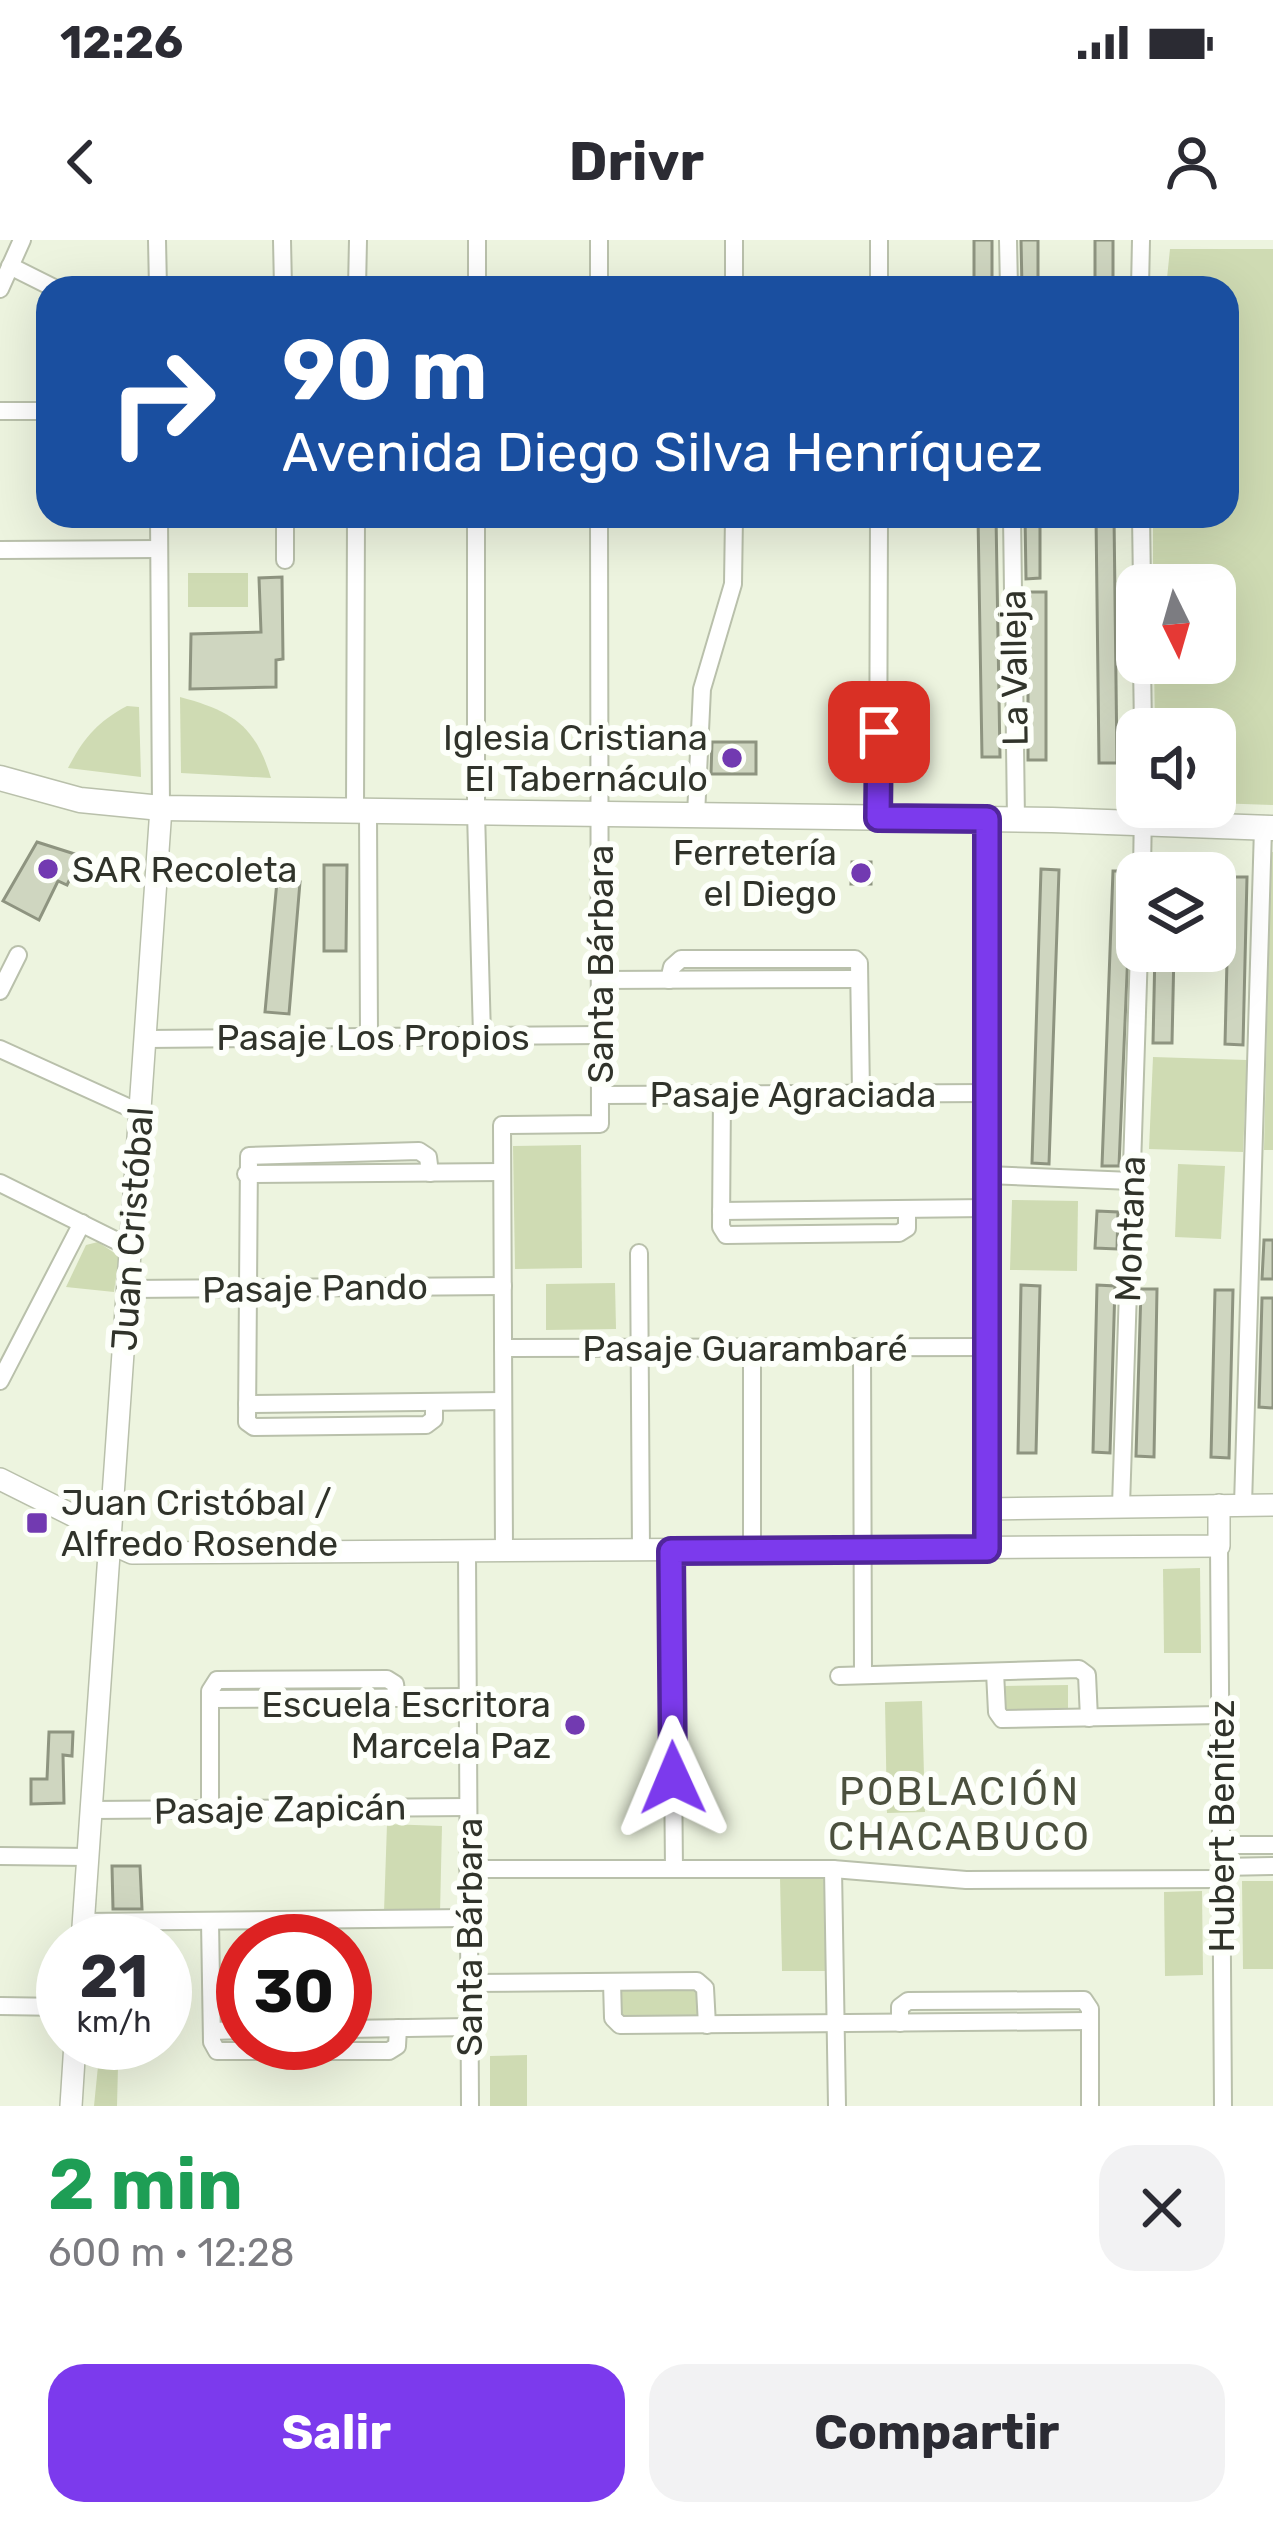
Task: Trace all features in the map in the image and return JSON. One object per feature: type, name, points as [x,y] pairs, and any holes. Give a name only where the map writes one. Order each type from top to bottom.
[{"type":"main road","points":[[0,778],[80,800],[160,808],[1016,820],[1116,816]]},
{"type":"main road","points":[[1236,825],[1268,828]]},
{"type":"street","points":[[0,289],[22,240]]},
{"type":"street","points":[[157,240],[158,276]]},
{"type":"street","points":[[282,240],[283,276]]},
{"type":"street","points":[[357,276],[358,240]]},
{"type":"street","points":[[476,240],[476,276]]},
{"type":"street","points":[[599,240],[599,276]]},
{"type":"street","points":[[734,240],[734,276]]},
{"type":"street","points":[[879,240],[879,276]]},
{"type":"street","points":[[1008,240],[1009,276]]},
{"type":"street","points":[[1140,276],[1141,240]]},
{"type":"street","points":[[10,266],[36,279]]},
{"type":"street","points":[[0,411],[36,411]]},
{"type":"street","name":"Juan Cristóbal","points":[[84,1914],[160,808],[159,528]]},
{"type":"street","points":[[285,528],[285,560]]},
{"type":"street","points":[[356,528],[369,1036]]},
{"type":"street","points":[[476,528],[482,1036]]},
{"type":"street","name":"Santa Bárbara","points":[[502,1172],[502,1125],[600,1124],[599,528]]},
{"type":"street","points":[[696,815],[702,689],[733,584],[734,528]]},
{"type":"street","points":[[878,818],[879,528]]},
{"type":"street","name":"La Valleja","points":[[1012,528],[1016,820]]},
{"type":"street","points":[[1141,528],[1142,564]]},
{"type":"street","points":[[3,556],[159,549]]},
{"type":"street","points":[[987,819],[987,1549]]},
{"type":"street","points":[[1243,1505],[1268,828]]},
{"type":"street","points":[[0,991],[18,955]]},
{"type":"street","points":[[600,980],[669,980],[674,963],[686,958],[855,959],[861,1093]]},
{"type":"street","name":"Montana","points":[[1121,1506],[1138,972]]},
{"type":"street","name":"Pasaje Los Propios","points":[[146,1039],[600,1035]]},
{"type":"street","points":[[0,1049],[141,1113]]},
{"type":"street","name":"Pasaje Agraciada","points":[[600,1095],[987,1093]]},
{"type":"street","points":[[722,1094],[721,1211],[722,1230],[729,1235],[899,1232],[907,1228],[907,1209],[987,1208]]},
{"type":"street","points":[[434,1402],[434,1419],[425,1425],[249,1425],[248,1165],[502,1172],[504,1551]]},
{"type":"street","points":[[987,1175],[1132,1180]]},
{"type":"street","points":[[0,1183],[131,1248]]},
{"type":"street","points":[[0,1381],[82,1223]]},
{"type":"street","points":[[639,1252],[641,1551]]},
{"type":"street","name":"Pasaje Pando","points":[[128,1289],[503,1286]]},
{"type":"street","points":[[862,1347],[863,1675]]},
{"type":"street","name":"Pasaje Guarambaré","points":[[503,1348],[987,1347]]},
{"type":"street","points":[[752,1348],[752,1550]]},
{"type":"street","points":[[247,1404],[503,1401]]},
{"type":"street","points":[[0,1479],[92,1525],[132,1553],[1219,1546],[1219,1505]]},
{"type":"street","points":[[987,1509],[1273,1505]]},
{"type":"street","name":"Hubert Benítez","points":[[1219,1546],[1223,2106]]},
{"type":"street","points":[[671,1551],[674,1869]]},
{"type":"street","name":"Santa Bárbara","points":[[467,1552],[470,2106]]},
{"type":"street","points":[[839,1676],[1085,1671],[1089,1718]]},
{"type":"street","points":[[995,1672],[997,1714],[1002,1719],[1220,1715]]},
{"type":"street","points":[[211,1809],[211,1687],[222,1679],[387,1679],[395,1684],[397,1698],[467,1697]]},
{"type":"street","name":"Pasaje Zapicán","points":[[92,1810],[468,1807]]},
{"type":"street","points":[[1221,1845],[1273,1845]]},
{"type":"street","points":[[0,1856],[88,1857]]},
{"type":"street","points":[[468,1869],[833,1869],[966,1880],[1221,1873],[1273,1866]]},
{"type":"street","points":[[833,1869],[836,2106]]},
{"type":"street","points":[[192,1923],[468,1918]]},
{"type":"street","points":[[210,1921],[213,2045],[221,2052],[389,2051],[398,2046],[398,2028]]},
{"type":"street","points":[[612,1982],[613,2018],[618,2025],[900,2023],[900,2007],[908,2001],[1088,2012],[1090,2106]]},
{"type":"street","points":[[469,1983],[700,1982],[706,1991],[706,2025]]},
{"type":"street","points":[[0,2006],[36,2007]]},
{"type":"street","points":[[372,2028],[470,2027]]},
{"type":"street","points":[[212,2031],[216,2031]]},
{"type":"street","points":[[71,2106],[73,2070]]},
{"type":"green space","points":[[1170,249],[1273,249],[1273,805],[1236,804],[1236,708],[1155,708],[1154,684],[1236,684],[1236,564],[1153,564],[1153,528],[1239,528],[1239,276],[1167,276]]},
{"type":"green space","points":[[188,573],[248,573],[248,607],[188,607]]},
{"type":"green space","points":[[180,697],[214,708],[239,723],[257,745],[271,778],[181,773]]},
{"type":"green space","points":[[127,706],[139,707],[141,777],[68,768],[92,732]]},
{"type":"green space","points":[[1271,852],[1273,1150],[1264,1150]]},
{"type":"green space","points":[[1153,1057],[1247,1060],[1243,1152],[1149,1149]]},
{"type":"green space","points":[[581,1145],[582,1268],[515,1269],[513,1146]]},
{"type":"green space","points":[[1178,1164],[1225,1166],[1221,1239],[1175,1237]]},
{"type":"green space","points":[[1012,1200],[1078,1201],[1077,1271],[1010,1270]]},
{"type":"green space","points":[[98,1242],[119,1256],[114,1292],[66,1287],[86,1245]]},
{"type":"green space","points":[[615,1283],[616,1329],[546,1330],[546,1284]]},
{"type":"green space","points":[[1200,1568],[1201,1653],[1164,1653],[1163,1569]]},
{"type":"green space","points":[[1068,1685],[1068,1711],[1004,1711],[1004,1686]]},
{"type":"green space","points":[[922,1701],[925,1812],[887,1813],[885,1702]]},
{"type":"green space","points":[[387,1824],[442,1826],[440,1913],[384,1912]]},
{"type":"green space","points":[[824,1876],[826,1971],[782,1971],[780,1877]]},
{"type":"green space","points":[[1242,1881],[1273,1881],[1273,1969],[1243,1969]]},
{"type":"green space","points":[[1202,1891],[1203,1975],[1165,1976],[1164,1892]]},
{"type":"green space","points":[[694,1985],[700,1991],[700,2014],[695,2019],[621,2020],[620,1988]]},
{"type":"green space","points":[[527,2055],[527,2106],[490,2106],[490,2056]]},
{"type":"green space","points":[[98,2070],[118,2070],[117,2106],[94,2106]]},
{"type":"building","points":[[974,240],[992,240],[992,276],[974,276]]},
{"type":"building","points":[[1021,240],[1038,240],[1038,276],[1022,276]]},
{"type":"building","points":[[1095,240],[1113,240],[1113,276],[1095,276]]},
{"type":"building","points":[[978,528],[996,528],[1000,757],[982,757]]},
{"type":"building","points":[[1025,528],[1040,528],[1040,578],[1026,579]]},
{"type":"building","points":[[1096,528],[1114,528],[1116,763],[1099,763]]},
{"type":"building","points":[[282,577],[283,659],[276,660],[276,687],[190,689],[191,634],[261,632],[259,578]]},
{"type":"building","points":[[1028,592],[1046,592],[1046,760],[1028,760]]},
{"type":"building","name":"Iglesia Cristiana El Tabernáculo","points":[[712,742],[756,742],[756,774],[711,774]]},
{"type":"building","name":"SAR Recoleta","points":[[37,842],[81,856],[67,885],[58,881],[39,920],[3,901]]},
{"type":"building","name":"Ferretería el Diego","points":[[852,862],[871,862],[871,884],[851,884]]},
{"type":"building","points":[[324,865],[347,865],[346,951],[324,951]]},
{"type":"building","points":[[1041,869],[1059,870],[1049,1164],[1032,1163]]},
{"type":"building","points":[[1116,871],[1116,972],[1127,972],[1119,1166],[1102,1166]]},
{"type":"building","points":[[1236,877],[1247,877],[1243,1045],[1225,1044],[1227,972],[1236,972]]},
{"type":"building","points":[[277,881],[300,882],[289,1014],[265,1012]]},
{"type":"building","points":[[1155,972],[1174,972],[1172,1043],[1153,1043]]},
{"type":"building","points":[[1097,1211],[1118,1212],[1117,1249],[1095,1248]]},
{"type":"building","points":[[1264,1240],[1273,1240],[1273,1279],[1262,1279]]},
{"type":"building","points":[[1021,1285],[1040,1286],[1036,1453],[1018,1453]]},
{"type":"building","points":[[1097,1285],[1115,1286],[1110,1453],[1093,1452]]},
{"type":"building","points":[[1141,1289],[1157,1289],[1154,1457],[1136,1456]]},
{"type":"building","points":[[1215,1290],[1233,1290],[1229,1458],[1211,1457]]},
{"type":"building","points":[[1262,1298],[1273,1298],[1273,1408],[1259,1407]]},
{"type":"building","points":[[49,1732],[73,1732],[72,1756],[63,1755],[64,1803],[31,1804],[31,1779],[47,1779]]},
{"type":"building","points":[[112,1866],[140,1866],[142,1909],[113,1909]]},
{"type":"place","name":"Iglesia Cristiana El Tabernáculo","points":[[732,758]]},
{"type":"place","name":"SAR Recoleta","points":[[48,869]]},
{"type":"place","name":"Ferretería el Diego","points":[[861,873]]},
{"type":"place","name":"Juan Cristóbal / Alfredo Rosende","points":[[37,1523]]},
{"type":"place","name":"Escuela Escritora Marcela Paz","points":[[575,1725]]},
{"type":"district","name":"POBLACIÓN CHACABUCO","points":[[960,1814]]},
{"type":"route","points":[[673,1778],[671,1551],[987,1549],[987,819],[878,818],[879,732]]}]
